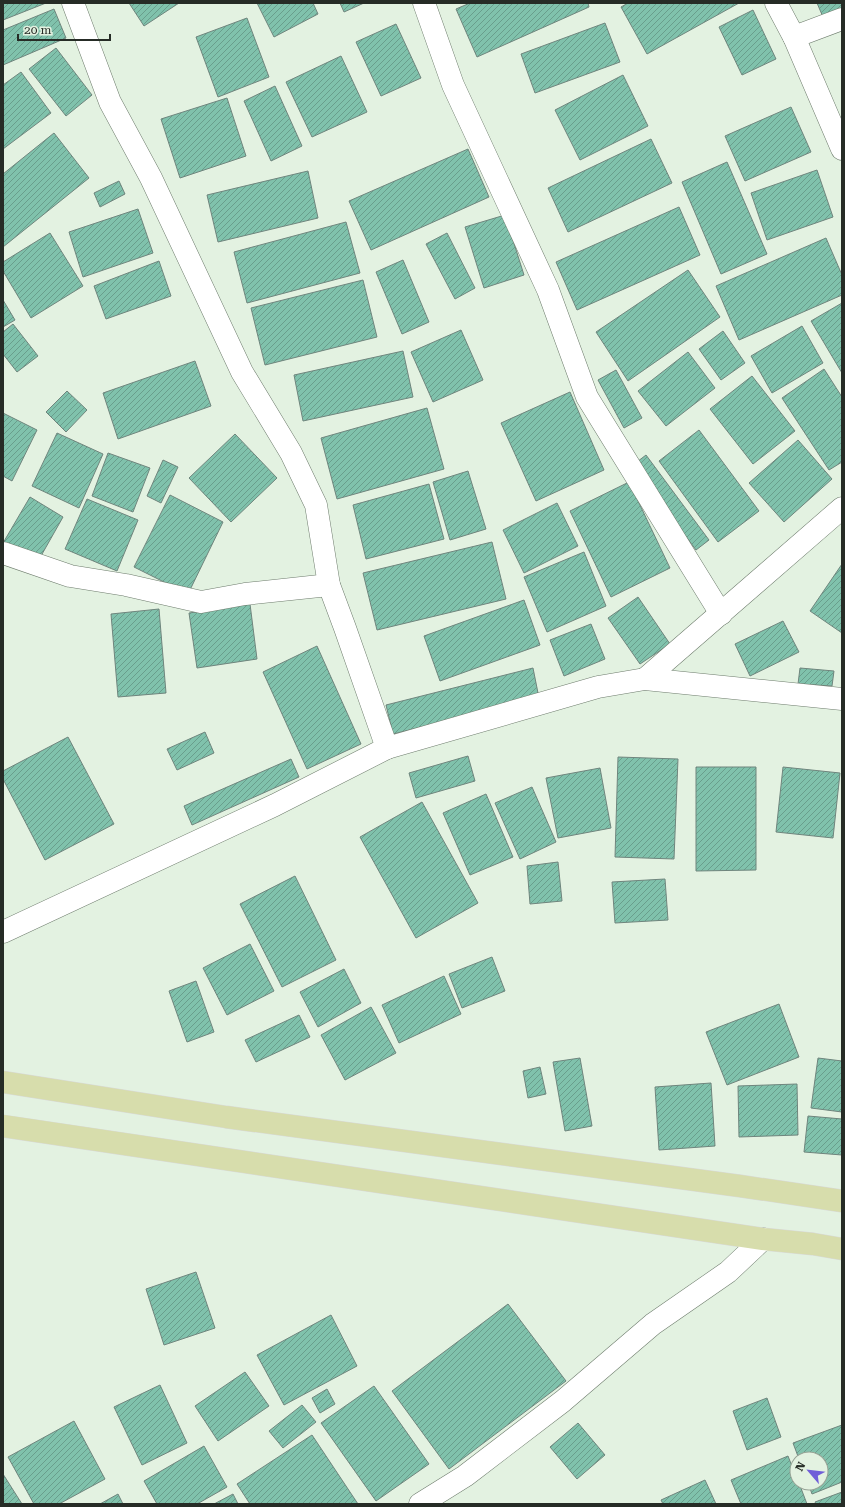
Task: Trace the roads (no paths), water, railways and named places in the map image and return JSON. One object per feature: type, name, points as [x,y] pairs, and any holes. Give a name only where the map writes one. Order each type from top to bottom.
[{"type":"main road","points":[[3,1082],[226,1117],[842,1201]]},
{"type":"main road","points":[[3,1126],[763,1239],[813,1244],[842,1249]]},
{"type":"street","points":[[73,3],[110,102],[151,178],[242,372],[291,453],[316,505],[329,585],[387,748]]},
{"type":"street","points":[[424,3],[453,85],[548,290],[587,397],[721,614]]},
{"type":"street","points":[[776,3],[794,37],[842,149]]},
{"type":"street","points":[[794,37],[842,19]]},
{"type":"street","points":[[645,679],[842,508]]},
{"type":"street","points":[[3,553],[70,576],[126,584],[201,602],[245,594],[329,585]]},
{"type":"street","points":[[3,932],[275,805],[387,748],[598,687],[645,679],[842,699]]},
{"type":"street","points":[[420,1504],[465,1476],[563,1401],[653,1324],[728,1272],[763,1239]]}]
